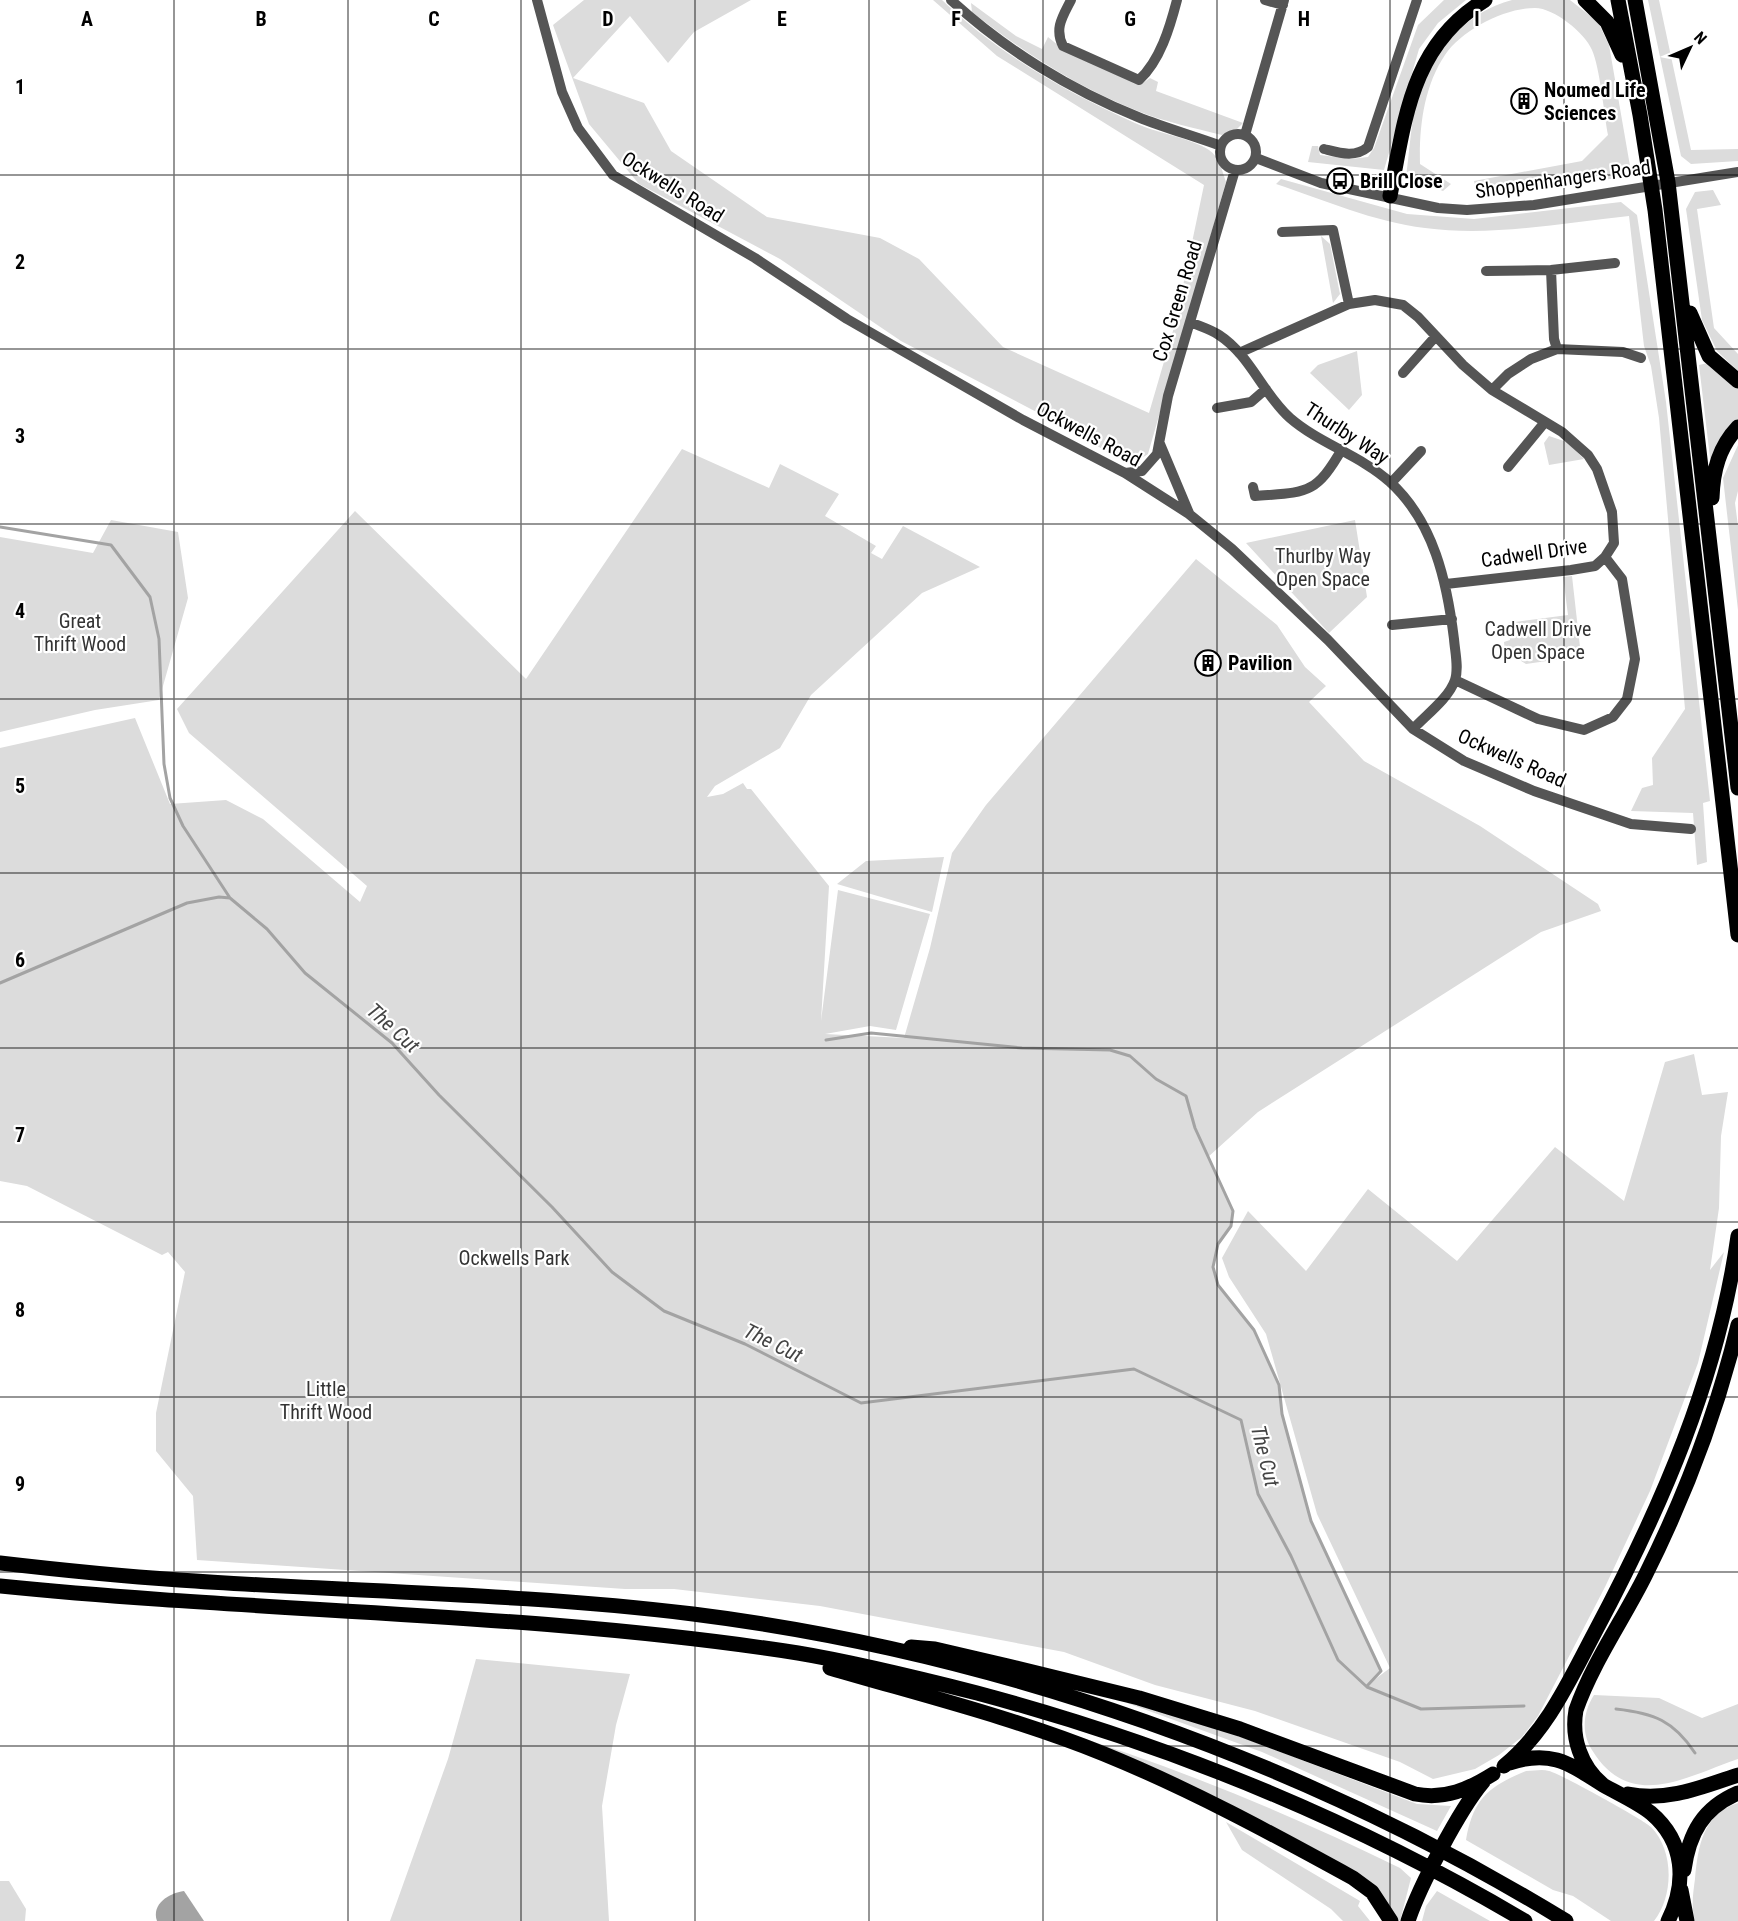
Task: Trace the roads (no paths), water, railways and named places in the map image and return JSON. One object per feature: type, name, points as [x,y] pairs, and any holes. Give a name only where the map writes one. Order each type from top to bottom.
[{"type":"highway","points":[[1390,196],[1407,111],[1421,68],[1441,37],[1462,16],[1485,0]]},
{"type":"highway","points":[[1585,0],[1596,9],[1612,31],[1640,115]]},
{"type":"highway","points":[[1618,0],[1640,115],[1662,269],[1738,935]]},
{"type":"highway","points":[[1635,0],[1662,142],[1738,789]]},
{"type":"highway","points":[[1680,281],[1702,344],[1718,365],[1738,381]]},
{"type":"highway","points":[[1710,542],[1714,469],[1727,439],[1738,427]]},
{"type":"highway","points":[[1408,1921],[1416,1901],[1476,1791],[1534,1738],[1548,1718],[1611,1602],[1661,1500],[1688,1433],[1709,1370],[1724,1315],[1738,1236]]},
{"type":"highway","points":[[1738,1325],[1718,1398],[1683,1492],[1646,1574],[1576,1710],[1575,1734],[1579,1750],[1588,1768],[1608,1787],[1635,1796],[1662,1797],[1738,1775]]},
{"type":"highway","points":[[0,1563],[178,1580],[456,1594],[617,1606],[764,1624],[866,1642],[935,1649],[1139,1698],[1240,1729],[1415,1794],[1434,1797],[1451,1794],[1498,1770],[1530,1758],[1551,1758],[1577,1767],[1645,1809],[1665,1828],[1677,1852],[1687,1921]]},
{"type":"highway","points":[[0,1586],[172,1602],[579,1626],[761,1648],[839,1661],[957,1688],[1065,1719],[1162,1751],[1262,1790],[1339,1824],[1441,1874],[1525,1921]]},
{"type":"highway","points":[[866,1642],[1048,1692],[1210,1746],[1395,1827],[1566,1921]]},
{"type":"highway","points":[[761,1648],[984,1713],[1137,1768],[1198,1796],[1353,1878],[1372,1892],[1391,1921]]},
{"type":"highway","points":[[1668,1921],[1681,1887],[1687,1852],[1696,1826],[1715,1806],[1738,1793]]},
{"type":"street","name":"Ockwells Road","points":[[537,0],[562,92],[578,128],[613,175],[756,258],[847,319],[1023,420],[1125,473],[1189,513],[1232,549],[1328,640],[1413,729],[1464,761],[1534,791],[1631,824],[1691,829]]},
{"type":"street","points":[[1071,0],[1059,24],[1058,36],[1063,46],[1139,81],[1148,72],[1160,50],[1177,0]]},
{"type":"street","points":[[1245,135],[1284,3],[1265,0]]},
{"type":"street","points":[[1324,149],[1360,154],[1368,147],[1417,0]]},
{"type":"street","points":[[955,1],[1011,47],[1075,87],[1138,117],[1221,146]]},
{"type":"street","points":[[1245,135],[1253,142],[1256,158],[1250,167],[1234,170],[1229,168],[1221,158],[1221,146],[1228,137],[1245,135]]},
{"type":"street","name":"Shoppenhangers Road","points":[[1256,158],[1321,183],[1438,208],[1467,210],[1534,206],[1738,172]]},
{"type":"street","name":"Cox Green Road","points":[[1125,473],[1142,471],[1157,454],[1168,396],[1234,170]]},
{"type":"street","points":[[1282,232],[1333,230],[1349,304]]},
{"type":"street","points":[[1486,271],[1551,270],[1615,263]]},
{"type":"street","points":[[1551,270],[1554,339],[1557,349]]},
{"type":"street","name":"Cadwell Drive","points":[[1239,353],[1349,304],[1375,300],[1403,305],[1463,365],[1492,390],[1576,442],[1597,469],[1612,512],[1614,543],[1605,557],[1595,566],[1446,584]]},
{"type":"street","name":"Thurlby Way","points":[[1190,322],[1219,335],[1239,353],[1290,418],[1366,463],[1391,483],[1411,504],[1430,537],[1446,584],[1456,658],[1455,680]]},
{"type":"street","points":[[1403,373],[1436,336]]},
{"type":"street","points":[[1492,390],[1516,369],[1557,349],[1623,352],[1641,358]]},
{"type":"street","points":[[1217,407],[1251,402],[1266,390]]},
{"type":"street","points":[[1508,467],[1545,422]]},
{"type":"street","points":[[1160,444],[1189,513]]},
{"type":"street","points":[[1253,487],[1255,496],[1307,491],[1320,482],[1342,449]]},
{"type":"street","points":[[1391,483],[1421,451]]},
{"type":"street","points":[[1413,729],[1445,695],[1455,680],[1538,719],[1584,730],[1613,717],[1627,699],[1635,659],[1622,579],[1605,557]]},
{"type":"street","points":[[1392,625],[1452,619]]},
{"type":"waterway","points":[[0,527],[111,545],[150,597],[159,639],[164,764],[170,798],[183,826],[230,898]]},
{"type":"waterway","name":"The Cut","points":[[0,983],[187,903],[219,897],[230,898],[267,929],[305,973],[392,1043],[439,1095],[552,1207],[612,1272],[664,1311],[745,1344],[861,1403],[1134,1369],[1241,1420],[1258,1494],[1291,1556],[1338,1660],[1367,1687],[1421,1709],[1524,1706]]},
{"type":"waterway","points":[[826,1040],[871,1033],[1022,1048],[1110,1050],[1130,1056],[1156,1079],[1186,1096],[1195,1128],[1233,1211],[1231,1226],[1218,1244],[1213,1267],[1218,1285],[1254,1330],[1279,1385],[1282,1414],[1311,1521],[1381,1671],[1367,1686]]},
{"type":"waterway","points":[[1616,1709],[1641,1713],[1662,1720],[1679,1733],[1695,1753]]},
{"type":"place","name":"Noumed Life Sciences","points":[[1524,101]]},
{"type":"place","name":"Brill Close","points":[[1340,181]]},
{"type":"place","name":"Pavilion","points":[[1208,663]]},
{"type":"park label","name":"Thurlby Way Open Space","points":[[1323,568]]},
{"type":"park label","name":"Great Thrift Wood","points":[[80,632]]},
{"type":"park label","name":"Cadwell Drive Open Space","points":[[1538,640]]},
{"type":"park label","name":"Ockwells Park","points":[[514,1258]]},
{"type":"park label","name":"Little Thrift Wood","points":[[326,1400]]}]
